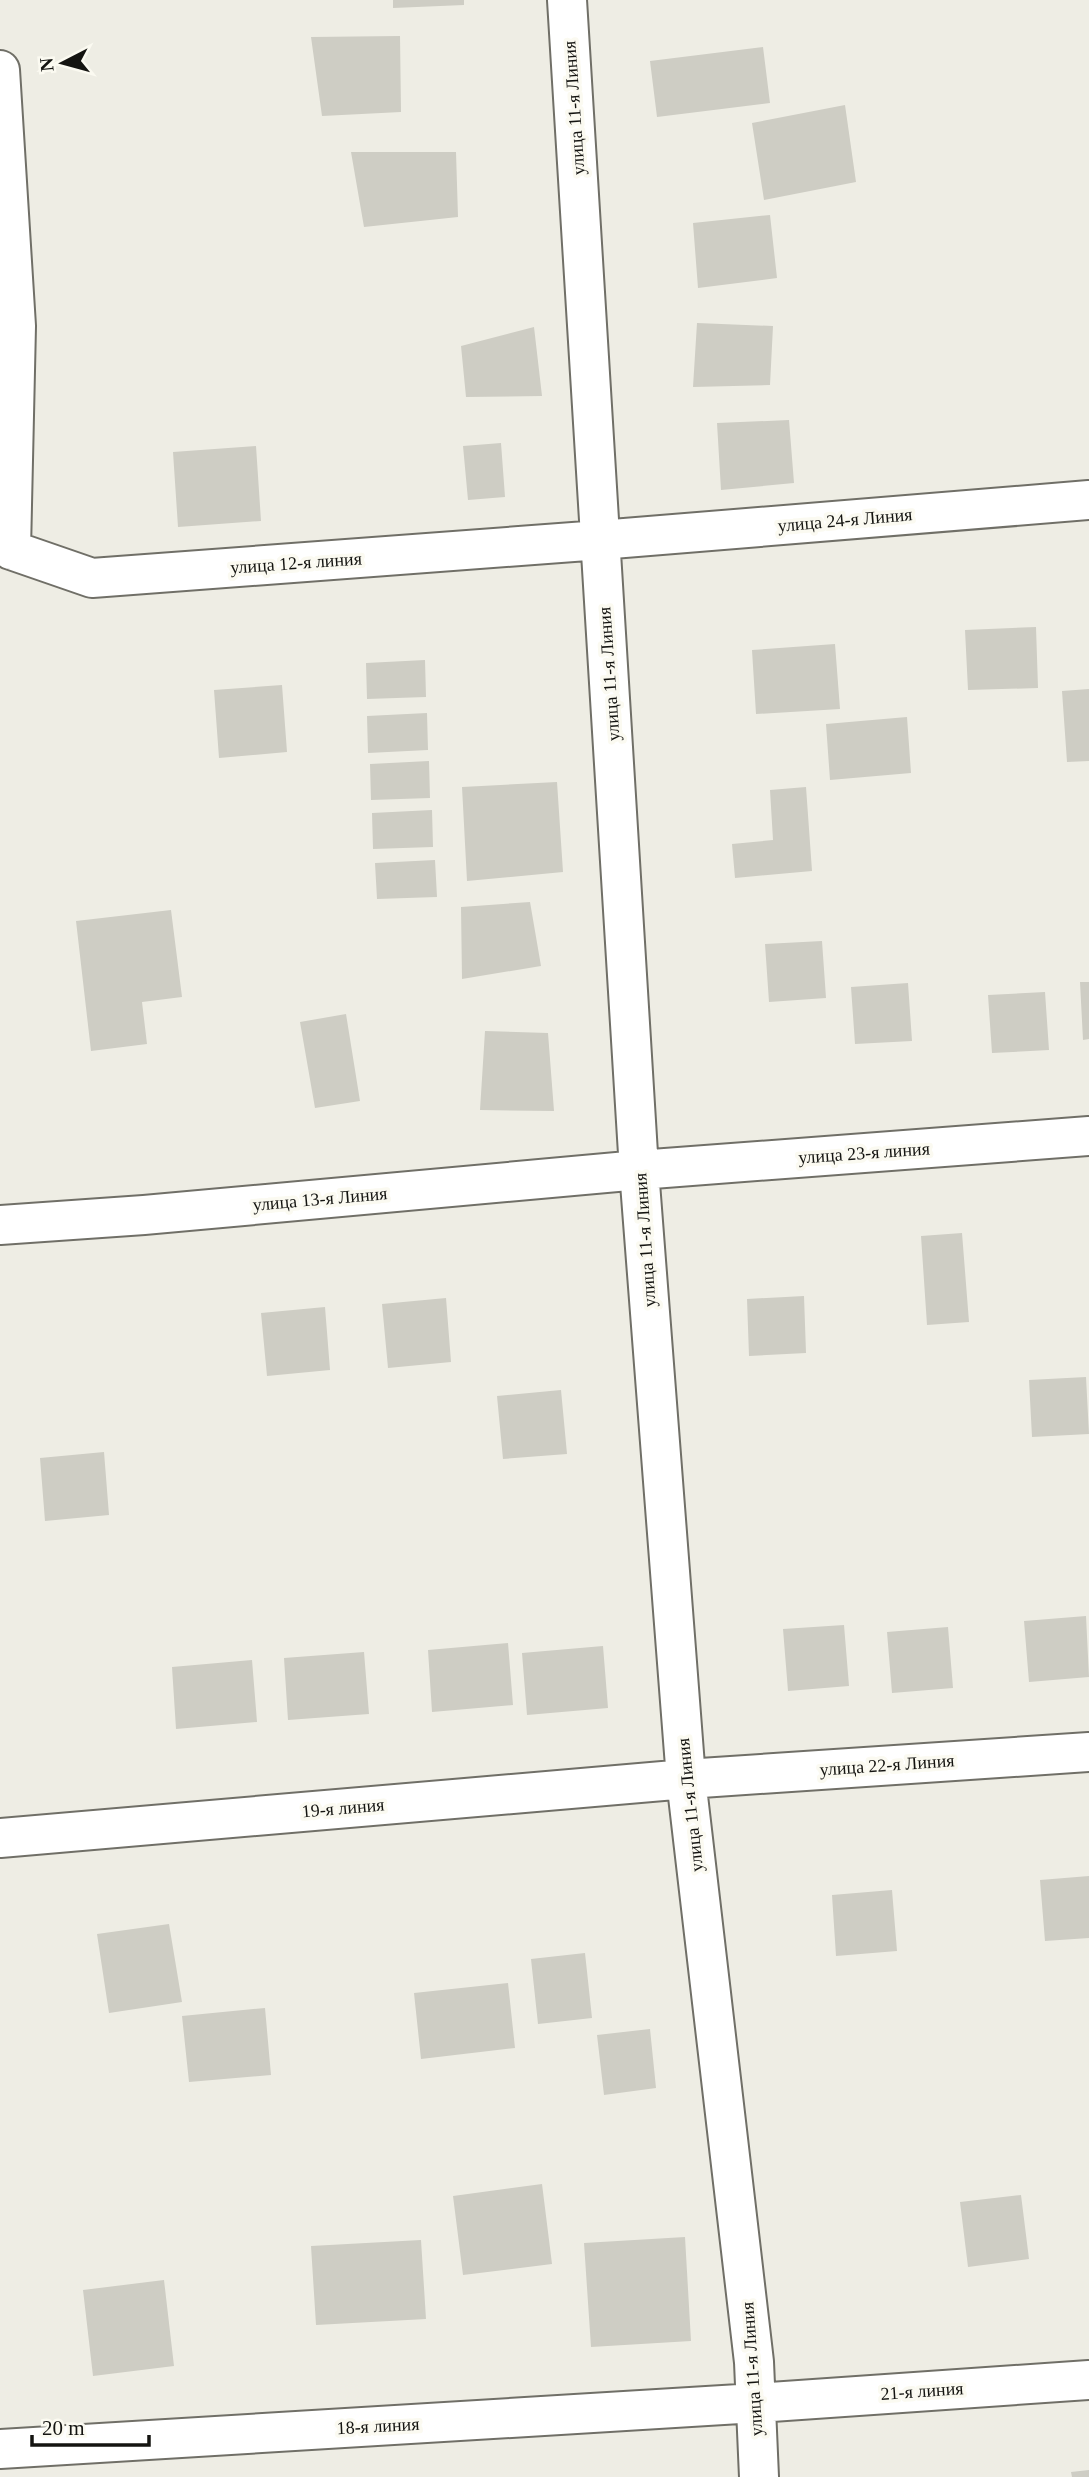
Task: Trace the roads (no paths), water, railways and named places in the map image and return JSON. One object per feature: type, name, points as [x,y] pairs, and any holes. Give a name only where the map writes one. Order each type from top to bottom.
[{"type":"street","name":"улица 11-я Линия","points":[[567,0],[639,1170],[686,1779],[754,2362],[759,2477]]},
{"type":"street","points":[[0,70],[16,326],[6,545]]},
{"type":"street","name":"улица 24-я Линия","points":[[600,540],[1089,500]]},
{"type":"street","name":"улица 12-я линия","points":[[6,545],[92,578],[600,540]]},
{"type":"street","name":"улица 23-я линия","points":[[639,1170],[1089,1136]]},
{"type":"street","name":"улица 13-я Линия","points":[[0,1225],[144,1215],[639,1170]]},
{"type":"street","name":"улица 22-я Линия","points":[[686,1779],[1089,1752]]},
{"type":"street","name":"19-я линия","points":[[0,1838],[686,1779]]},
{"type":"street","name":"21-я линия","points":[[756,2403],[1089,2380]]},
{"type":"street","name":"18-я линия","points":[[0,2449],[756,2403]]}]
